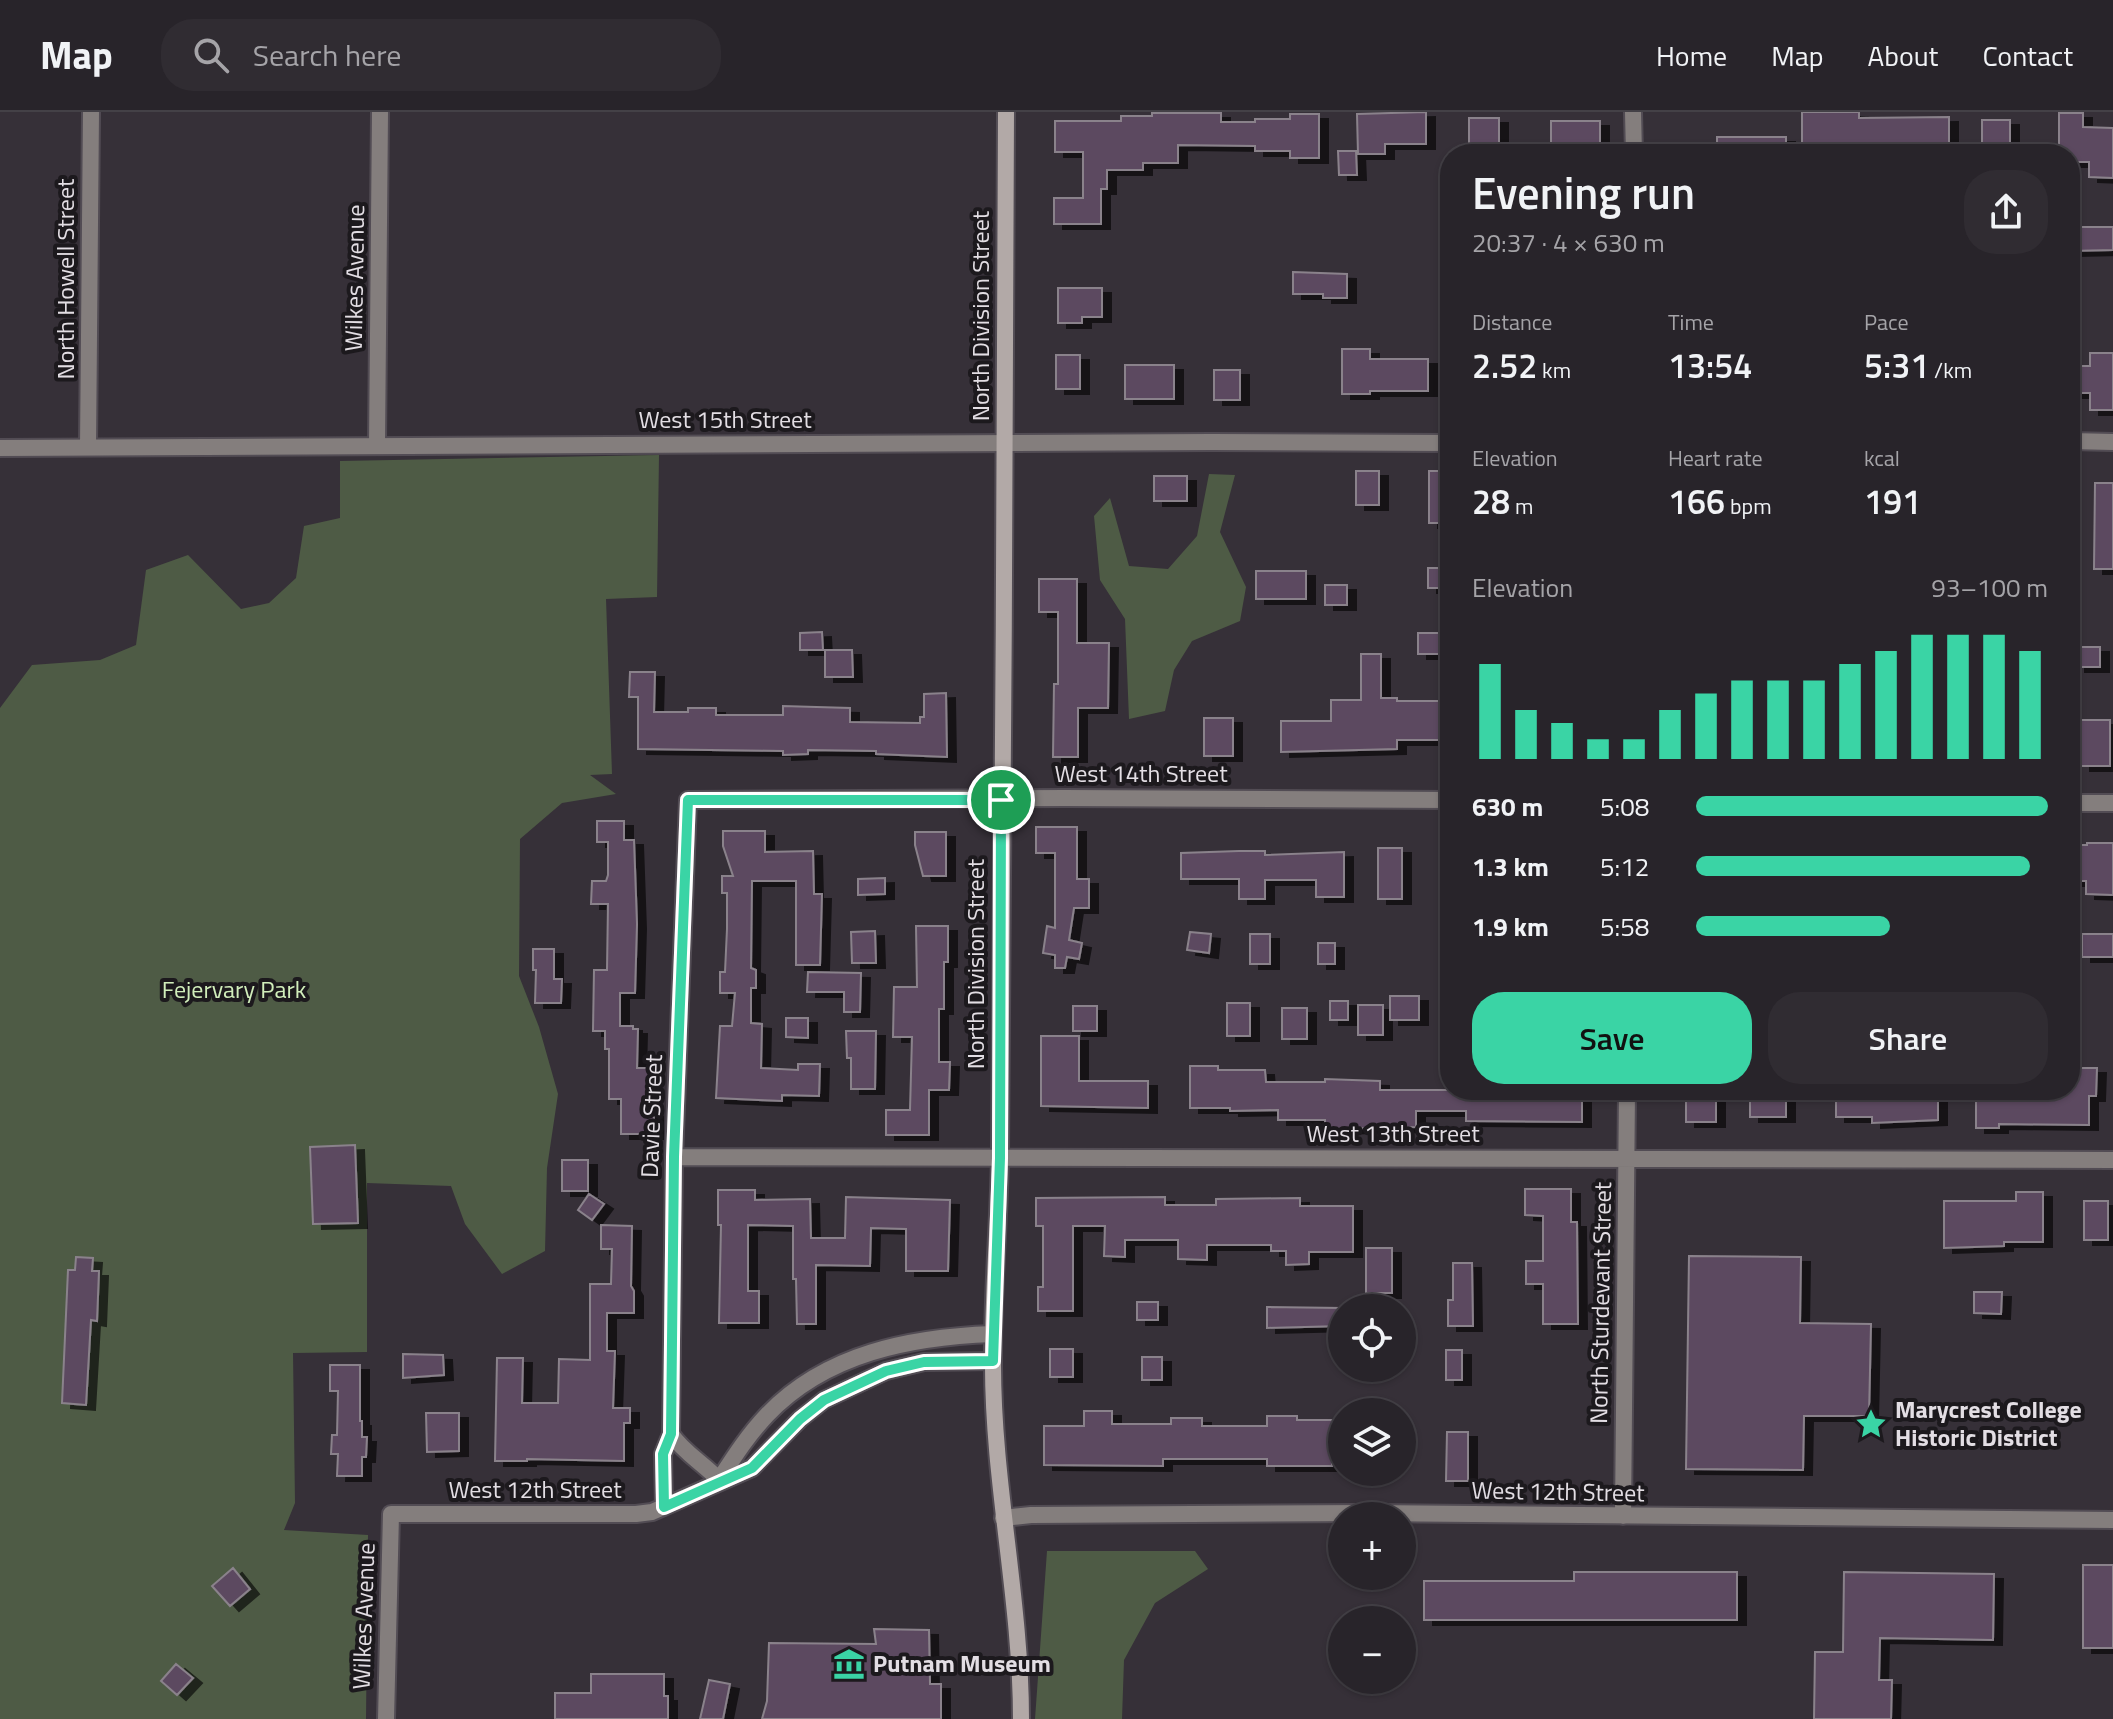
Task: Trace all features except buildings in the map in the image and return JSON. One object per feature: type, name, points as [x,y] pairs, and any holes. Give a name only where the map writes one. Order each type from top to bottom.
[{"type":"main road","name":"North Division Street","points":[[1006,112],[1000,1158],[993,1361],[995,1449],[1019,1658],[1021,1719]]},
{"type":"street","name":"North Howell Street","points":[[88,447],[91,112]]},
{"type":"street","name":"Wilkes Avenue","points":[[377,445],[380,112]]},
{"type":"street","points":[[1633,112],[1634,144]]},
{"type":"street","points":[[2080,441],[2113,442]]},
{"type":"street","name":"West 15th Street","points":[[0,448],[1440,443]]},
{"type":"street","name":"West 14th Street","points":[[688,800],[1440,800]]},
{"type":"street","name":"Davie Street","points":[[664,1507],[663,1454],[671,1434],[674,1157],[688,800]]},
{"type":"street","points":[[2080,803],[2113,803]]},
{"type":"street","name":"North Sturdevant Street","points":[[1623,1516],[1627,1100]]},
{"type":"street","name":"West 13th Street","points":[[674,1157],[2113,1160]]},
{"type":"street","name":"West 12th Street","points":[[719,1480],[741,1446],[767,1415],[793,1392],[828,1371],[861,1355],[906,1343],[945,1336],[993,1334]]},
{"type":"street","name":"West 12th Street","points":[[391,1514],[636,1514],[664,1507],[752,1468],[800,1419],[824,1400],[886,1371],[924,1362],[993,1361]]},
{"type":"street","points":[[671,1434],[687,1454],[719,1480]]},
{"type":"street","name":"West 12th Street","points":[[1003,1518],[1031,1515],[1338,1513],[2113,1520]]},
{"type":"street","name":"Wilkes Avenue","points":[[386,1719],[391,1514]]},
{"type":"green space","name":"Fejervary Park","points":[[659,455],[657,597],[606,599],[612,774],[590,775],[616,794],[562,803],[520,839],[519,976],[539,1027],[558,1094],[547,1168],[545,1251],[502,1274],[465,1224],[451,1186],[367,1183],[367,1352],[293,1353],[295,1503],[284,1530],[368,1535],[366,1719],[0,1719],[0,708],[32,665],[100,660],[136,645],[146,570],[188,555],[241,609],[269,603],[296,578],[304,526],[340,518],[340,461]]},
{"type":"green space","points":[[1209,474],[1235,475],[1220,532],[1246,587],[1240,621],[1192,641],[1174,670],[1165,711],[1129,719],[1125,619],[1100,580],[1094,516],[1110,498],[1129,566],[1168,569],[1197,536]]},
{"type":"green space","points":[[1047,1551],[1195,1551],[1208,1569],[1155,1603],[1124,1660],[1122,1719],[1035,1719]]},
{"type":"place","name":"Marycrest College Historic District","points":[[1871,1424]]},
{"type":"place","name":"Putnam Museum","points":[[849,1664]]},
{"type":"route","points":[[688,800],[1001,800],[1000,1158],[993,1361],[924,1362],[886,1371],[824,1400],[800,1419],[752,1468],[664,1507],[663,1454],[671,1434],[674,1157],[688,800]]}]
